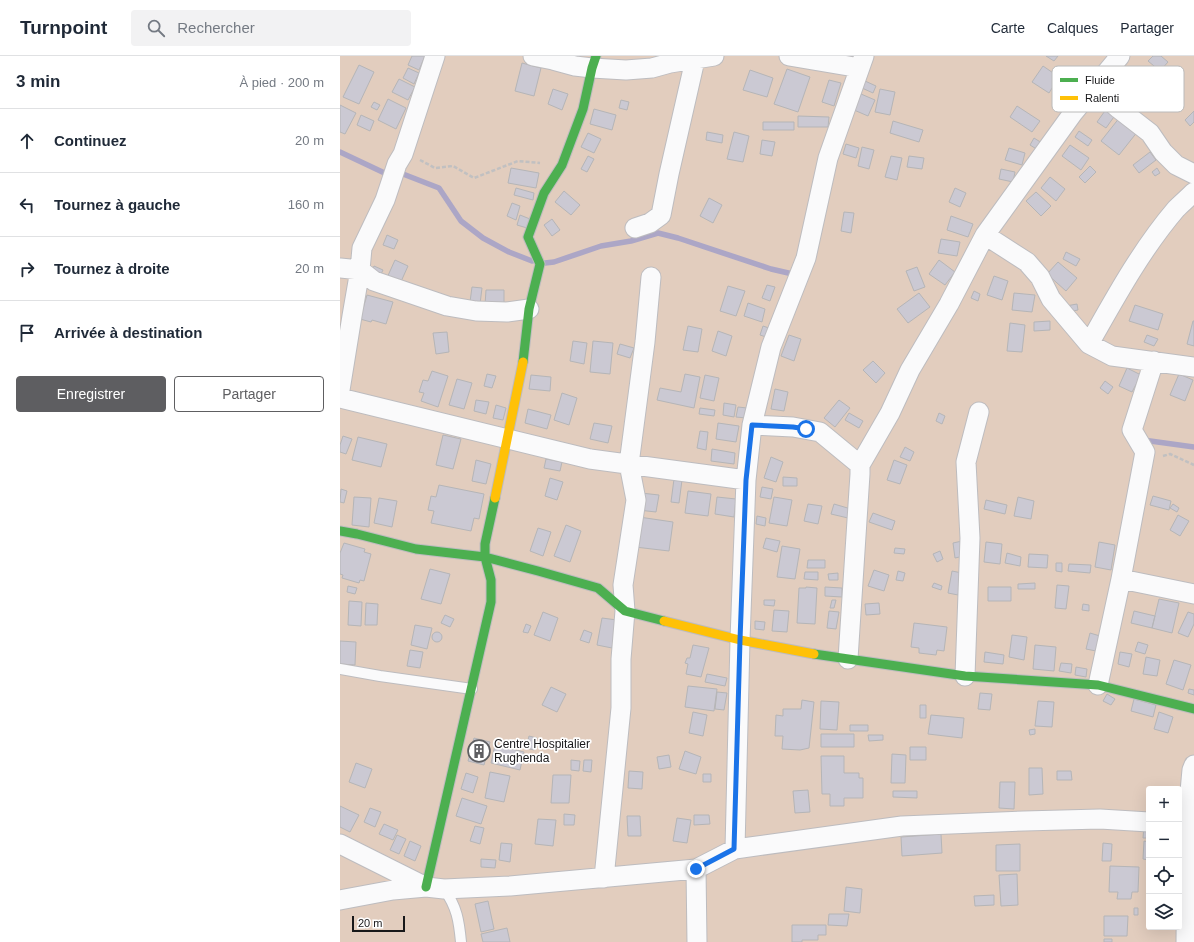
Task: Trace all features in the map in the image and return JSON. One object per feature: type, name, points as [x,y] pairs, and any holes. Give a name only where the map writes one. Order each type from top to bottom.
[{"type":"street","points":[[340,390],[360,270],[362,248],[385,200],[435,56]]},
{"type":"street","points":[[534,56],[576,66],[594,62],[626,70],[652,68],[670,63],[714,56]]},
{"type":"street","points":[[734,849],[746,480],[752,425],[771,347],[803,267],[828,158],[862,62],[790,56]]},
{"type":"street","points":[[1112,66],[1120,56]]},
{"type":"street","points":[[635,228],[650,223],[661,215],[670,166],[695,60]]},
{"type":"street","points":[[435,888],[472,689],[491,602],[491,580],[485,557],[485,544],[523,366],[529,309],[540,264],[528,237],[544,193],[562,165],[583,109],[594,62]]},
{"type":"street","points":[[848,659],[857,534],[860,465],[890,413],[910,370],[949,304],[985,235],[1074,112]]},
{"type":"street","points":[[1123,112],[1150,134],[1163,152],[1176,165],[1194,174]]},
{"type":"street","points":[[1089,344],[1122,285],[1149,245],[1176,209],[1194,192]]},
{"type":"street","points":[[985,235],[1027,262],[1040,277],[1051,299],[1089,344],[1112,356],[1194,367]]},
{"type":"street","points":[[340,268],[360,270],[374,281],[447,306],[476,311],[507,312],[529,309]]},
{"type":"street","points":[[604,878],[621,708],[621,659],[626,611],[623,585],[636,500],[630,464],[645,342],[651,277]]},
{"type":"street","points":[[1098,685],[1121,579],[1145,452],[1132,430],[1154,361]]},
{"type":"street","points":[[340,398],[590,459],[746,480]]},
{"type":"street","points":[[965,676],[970,538],[966,462],[979,412]]},
{"type":"street","points":[[752,425],[793,427],[820,432],[860,465]]},
{"type":"street","points":[[340,531],[416,549],[485,557],[538,570],[598,588],[626,611],[740,640],[785,649],[965,676],[1098,685],[1194,709]]},
{"type":"street","points":[[1121,579],[1194,594]]},
{"type":"street","points":[[1186,942],[1187,824],[1192,770],[1194,765]]},
{"type":"street","points":[[340,900],[392,890],[510,886],[696,869],[734,849],[902,826],[1100,819],[1146,822]]},
{"type":"street","points":[[340,844],[435,888]]},
{"type":"street","points":[[696,869],[697,942]]},
{"type":"lane","points":[[340,669],[472,689]]},
{"type":"lane","points":[[435,888],[451,898],[459,920],[462,942]]},
{"type":"path","points":[[400,159],[424,161],[435,168],[453,166],[474,178],[518,161],[562,165]]},
{"type":"path","points":[[1145,452],[1154,458],[1170,454],[1194,465]]},
{"type":"shaded area","points":[[340,56],[1194,56],[1194,942],[340,942]]},
{"type":"building","points":[[412,56],[425,56],[419,70],[408,65]]},
{"type":"building","points":[[1046,56],[1058,56],[1054,61]]},
{"type":"building","points":[[1153,56],[1161,56],[1168,62],[1164,66],[1154,66],[1148,61]]},
{"type":"building","points":[[522,63],[541,68],[534,96],[515,91]]},
{"type":"building","points":[[359,65],[374,72],[359,104],[343,97]]},
{"type":"building","points":[[1043,66],[1052,72],[1052,88],[1049,93],[1032,82]]},
{"type":"building","points":[[408,68],[419,73],[414,84],[403,78]]},
{"type":"building","points":[[787,69],[810,77],[798,112],[774,104]]},
{"type":"building","points":[[750,70],[773,78],[767,97],[743,90]]},
{"type":"building","points":[[399,79],[415,87],[408,100],[392,92]]},
{"type":"building","points":[[829,80],[841,83],[834,106],[822,102]]},
{"type":"building","points":[[865,81],[876,86],[873,93],[862,88]]},
{"type":"building","points":[[553,89],[568,94],[562,110],[548,104]]},
{"type":"building","points":[[880,89],[895,92],[890,115],[875,112]]},
{"type":"building","points":[[861,94],[875,100],[868,116],[854,110]]},
{"type":"building","points":[[388,99],[406,108],[396,129],[378,120]]},
{"type":"building","points":[[621,100],[629,102],[627,110],[619,108]]},
{"type":"building","points":[[374,102],[380,105],[377,110],[371,107]]},
{"type":"building","points":[[340,105],[356,113],[345,134],[340,132]]},
{"type":"building","points":[[1017,106],[1040,121],[1032,132],[1010,117]]},
{"type":"building","points":[[594,109],[616,115],[612,130],[590,124]]},
{"type":"building","points":[[1194,111],[1194,122],[1190,126],[1185,120]]},
{"type":"building","points":[[1104,112],[1113,112],[1116,114],[1106,128],[1097,122]]},
{"type":"building","points":[[361,115],[374,121],[370,131],[357,125]]},
{"type":"building","points":[[798,116],[829,117],[828,127],[798,127]]},
{"type":"building","points":[[1120,117],[1138,131],[1119,155],[1101,141]]},
{"type":"building","points":[[893,121],[923,130],[919,142],[890,133]]},
{"type":"building","points":[[763,122],[794,122],[794,130],[763,130]]},
{"type":"building","points":[[1079,131],[1092,140],[1088,146],[1075,137]]},
{"type":"building","points":[[707,132],[723,135],[722,143],[706,140]]},
{"type":"building","points":[[734,132],[749,136],[743,162],[727,159]]},
{"type":"building","points":[[588,133],[601,139],[594,153],[581,147]]},
{"type":"building","points":[[1034,138],[1042,143],[1038,150],[1030,145]]},
{"type":"building","points":[[762,140],[775,142],[772,156],[760,154]]},
{"type":"building","points":[[846,144],[859,148],[856,158],[843,154]]},
{"type":"building","points":[[1070,145],[1089,158],[1081,170],[1062,156]]},
{"type":"building","points":[[862,147],[874,150],[869,169],[858,166]]},
{"type":"building","points":[[1009,148],[1025,153],[1022,165],[1005,160]]},
{"type":"building","points":[[1150,152],[1156,160],[1139,173],[1133,165]]},
{"type":"building","points":[[588,156],[594,159],[587,172],[581,169]]},
{"type":"building","points":[[891,156],[902,158],[897,180],[885,177]]},
{"type":"building","points":[[909,156],[924,158],[922,169],[907,167]]},
{"type":"building","points":[[1090,166],[1096,172],[1085,183],[1079,177]]},
{"type":"building","points":[[511,168],[539,173],[536,188],[508,183]]},
{"type":"building","points":[[1157,168],[1160,173],[1155,176],[1152,172]]},
{"type":"building","points":[[1001,169],[1015,172],[1013,182],[999,179]]},
{"type":"building","points":[[1050,177],[1065,189],[1056,201],[1041,188]]},
{"type":"building","points":[[516,188],[534,193],[533,200],[514,195]]},
{"type":"building","points":[[955,188],[966,193],[960,207],[949,202]]},
{"type":"building","points":[[564,191],[580,205],[571,215],[555,202]]},
{"type":"building","points":[[1036,192],[1051,206],[1041,216],[1026,201]]},
{"type":"building","points":[[709,198],[722,205],[713,223],[700,216]]},
{"type":"building","points":[[512,203],[520,206],[516,220],[507,216]]},
{"type":"building","points":[[844,212],[854,213],[851,233],[841,231]]},
{"type":"building","points":[[520,215],[530,219],[527,228],[517,225]]},
{"type":"building","points":[[951,216],[973,224],[968,237],[947,230]]},
{"type":"building","points":[[552,219],[560,230],[552,236],[544,225]]},
{"type":"building","points":[[387,235],[398,240],[394,249],[383,245]]},
{"type":"building","points":[[941,239],[960,242],[957,256],[938,253]]},
{"type":"building","points":[[1066,252],[1080,259],[1076,266],[1063,259]]},
{"type":"building","points":[[395,260],[408,266],[399,286],[386,280]]},
{"type":"building","points":[[939,260],[955,272],[945,285],[929,274]]},
{"type":"building","points":[[1058,262],[1077,278],[1066,291],[1047,274]]},
{"type":"building","points":[[374,266],[383,270],[380,276],[371,273]]},
{"type":"building","points":[[917,267],[925,287],[914,291],[906,271]]},
{"type":"building","points":[[994,276],[1008,281],[1002,300],[987,295]]},
{"type":"building","points":[[767,285],[775,287],[770,301],[762,298]]},
{"type":"building","points":[[728,286],[745,291],[736,316],[720,311]]},
{"type":"building","points":[[472,287],[482,288],[480,304],[470,302]]},
{"type":"building","points":[[486,290],[504,290],[504,305],[485,305]]},
{"type":"building","points":[[974,291],[980,294],[978,301],[971,298]]},
{"type":"building","points":[[919,293],[930,307],[908,323],[897,309]]},
{"type":"building","points":[[1014,293],[1035,295],[1032,312],[1012,310]]},
{"type":"building","points":[[367,295],[393,302],[386,324],[372,320],[371,322],[360,319]]},
{"type":"building","points":[[748,303],[765,309],[762,322],[744,316]]},
{"type":"building","points":[[1077,304],[1078,310],[1067,312],[1066,306]]},
{"type":"building","points":[[1135,305],[1163,314],[1158,330],[1129,321]]},
{"type":"building","points":[[1050,321],[1050,330],[1034,331],[1034,322]]},
{"type":"building","points":[[1194,321],[1194,346],[1187,344]]},
{"type":"building","points":[[1010,323],[1025,325],[1022,352],[1007,351]]},
{"type":"building","points":[[688,326],[702,329],[698,352],[683,350]]},
{"type":"building","points":[[763,326],[769,328],[766,337],[760,335]]},
{"type":"building","points":[[718,331],[732,336],[726,356],[712,351]]},
{"type":"building","points":[[447,332],[449,352],[436,354],[433,333]]},
{"type":"building","points":[[789,335],[801,339],[794,361],[781,356]]},
{"type":"building","points":[[1147,335],[1158,339],[1154,346],[1144,342]]},
{"type":"building","points":[[573,341],[587,343],[584,364],[570,361]]},
{"type":"building","points":[[593,341],[613,343],[610,374],[590,372]]},
{"type":"building","points":[[620,344],[634,348],[630,358],[617,354]]},
{"type":"building","points":[[873,361],[885,373],[876,383],[863,370]]},
{"type":"building","points":[[1127,368],[1141,375],[1132,392],[1119,386]]},
{"type":"building","points":[[432,371],[448,376],[438,407],[421,401],[424,393],[419,392],[423,380],[428,381]]},
{"type":"building","points":[[487,374],[496,376],[492,388],[484,386]]},
{"type":"building","points":[[685,374],[700,377],[694,408],[657,400],[660,388],[681,392]]},
{"type":"building","points":[[1179,374],[1193,380],[1185,401],[1170,395]]},
{"type":"building","points":[[531,375],[551,377],[550,391],[529,389]]},
{"type":"building","points":[[705,375],[719,378],[714,401],[700,398]]},
{"type":"building","points":[[457,379],[472,383],[464,409],[449,405]]},
{"type":"building","points":[[1105,381],[1113,387],[1108,394],[1100,388]]},
{"type":"building","points":[[775,389],[788,392],[784,411],[771,409]]},
{"type":"building","points":[[562,393],[577,398],[569,425],[554,420]]},
{"type":"building","points":[[476,400],[489,402],[486,414],[474,411]]},
{"type":"building","points":[[839,400],[850,408],[835,427],[824,418]]},
{"type":"building","points":[[724,403],[736,405],[734,417],[723,415]]},
{"type":"building","points":[[496,405],[506,408],[503,420],[493,418]]},
{"type":"building","points":[[738,407],[747,408],[746,418],[736,417]]},
{"type":"building","points":[[700,408],[715,410],[714,416],[699,414]]},
{"type":"building","points":[[528,409],[551,415],[547,429],[525,423]]},
{"type":"building","points":[[849,413],[863,421],[859,428],[845,420]]},
{"type":"building","points":[[939,413],[945,416],[942,424],[936,421]]},
{"type":"building","points":[[594,423],[612,426],[608,443],[590,439]]},
{"type":"building","points":[[718,423],[739,426],[736,442],[716,439]]},
{"type":"building","points":[[700,431],[708,432],[706,450],[697,448]]},
{"type":"building","points":[[443,435],[461,439],[453,469],[436,465]]},
{"type":"building","points":[[343,436],[352,439],[346,454],[340,452],[340,445]]},
{"type":"building","points":[[358,437],[387,444],[381,467],[352,460]]},
{"type":"building","points":[[905,447],[914,452],[910,461],[900,457]]},
{"type":"building","points":[[712,449],[735,453],[734,464],[711,461]]},
{"type":"building","points":[[771,457],[783,462],[776,482],[764,478]]},
{"type":"building","points":[[546,459],[562,462],[560,471],[544,468]]},
{"type":"building","points":[[476,460],[491,464],[486,484],[472,481]]},
{"type":"building","points":[[894,460],[907,465],[900,484],[887,480]]},
{"type":"building","points":[[783,477],[797,478],[797,486],[783,486]]},
{"type":"building","points":[[550,478],[563,482],[557,500],[545,496]]},
{"type":"building","points":[[674,479],[682,480],[679,503],[671,502]]},
{"type":"building","points":[[439,485],[484,494],[479,519],[474,518],[471,531],[431,523],[434,511],[428,510],[431,496],[436,497]]},
{"type":"building","points":[[762,487],[773,489],[771,499],[760,497]]},
{"type":"building","points":[[341,489],[347,491],[344,503],[340,502]]},
{"type":"building","points":[[688,491],[711,494],[708,516],[685,513]]},
{"type":"building","points":[[641,493],[659,495],[656,512],[638,510]]},
{"type":"building","points":[[1153,496],[1171,501],[1169,510],[1150,505]]},
{"type":"building","points":[[354,497],[371,498],[369,527],[352,525]]},
{"type":"building","points":[[717,497],[736,499],[734,517],[715,514]]},
{"type":"building","points":[[774,497],[792,500],[787,526],[769,523]]},
{"type":"building","points":[[1018,497],[1034,501],[1031,519],[1014,516]]},
{"type":"building","points":[[379,498],[397,501],[392,527],[374,523]]},
{"type":"building","points":[[986,500],[1007,505],[1005,514],[984,509]]},
{"type":"building","points":[[808,504],[822,506],[818,524],[804,521]]},
{"type":"building","points":[[834,504],[851,509],[848,518],[831,514]]},
{"type":"building","points":[[1173,504],[1179,508],[1177,512],[1170,508]]},
{"type":"building","points":[[873,513],[895,521],[892,530],[869,522]]},
{"type":"building","points":[[1178,515],[1189,521],[1180,536],[1170,530]]},
{"type":"building","points":[[757,516],[766,518],[765,526],[756,524]]},
{"type":"building","points":[[639,517],[673,522],[669,551],[635,547]]},
{"type":"building","points":[[566,525],[581,531],[570,562],[554,556]]},
{"type":"building","points":[[538,528],[551,532],[543,556],[530,551]]},
{"type":"building","points":[[766,538],[780,541],[777,552],[763,548]]},
{"type":"building","points":[[962,541],[964,556],[955,558],[953,543]]},
{"type":"building","points":[[986,542],[1002,544],[1000,564],[984,562]]},
{"type":"building","points":[[1099,542],[1115,545],[1111,570],[1095,567]]},
{"type":"building","points":[[344,543],[365,549],[364,552],[371,554],[364,581],[360,580],[359,583],[342,578],[343,575],[340,574],[340,553]]},
{"type":"building","points":[[782,546],[800,549],[795,579],[777,577]]},
{"type":"building","points":[[895,548],[905,549],[904,554],[894,553]]},
{"type":"building","points":[[940,551],[943,559],[937,562],[933,554]]},
{"type":"building","points":[[1007,553],[1021,557],[1020,566],[1005,563]]},
{"type":"building","points":[[1029,554],[1048,555],[1047,568],[1028,567]]},
{"type":"building","points":[[808,560],[825,560],[825,568],[807,568]]},
{"type":"building","points":[[1056,563],[1062,563],[1062,572],[1056,571]]},
{"type":"building","points":[[1069,564],[1091,565],[1090,573],[1068,571]]},
{"type":"building","points":[[430,569],[450,574],[441,604],[421,599]]},
{"type":"building","points":[[874,570],[889,575],[884,591],[868,586]]},
{"type":"building","points":[[898,571],[905,573],[903,581],[896,580]]},
{"type":"building","points":[[952,571],[962,573],[958,595],[948,593]]},
{"type":"building","points":[[805,572],[818,572],[818,580],[804,579]]},
{"type":"building","points":[[838,573],[838,580],[829,580],[828,574]]},
{"type":"building","points":[[934,583],[942,586],[941,590],[932,587]]},
{"type":"building","points":[[1035,583],[1035,589],[1018,589],[1018,584]]},
{"type":"building","points":[[1057,585],[1069,586],[1066,609],[1055,608]]},
{"type":"building","points":[[348,586],[357,588],[355,594],[347,592]]},
{"type":"building","points":[[825,587],[842,588],[842,597],[825,596]]},
{"type":"building","points":[[988,587],[1011,587],[1011,601],[988,601]]},
{"type":"building","points":[[799,588],[817,588],[815,624],[797,623]]},
{"type":"building","points":[[1159,599],[1179,603],[1172,633],[1152,628]]},
{"type":"building","points":[[764,600],[775,600],[774,606],[764,605]]},
{"type":"building","points":[[832,600],[836,600],[834,608],[830,608]]},
{"type":"building","points":[[349,601],[362,602],[361,626],[348,625]]},
{"type":"building","points":[[366,603],[378,604],[377,625],[365,625]]},
{"type":"building","points":[[879,603],[880,614],[866,615],[865,604]]},
{"type":"building","points":[[1083,604],[1089,605],[1089,611],[1082,610]]},
{"type":"building","points":[[774,610],[789,611],[787,632],[772,631]]},
{"type":"building","points":[[829,611],[839,612],[836,629],[827,628]]},
{"type":"building","points":[[1134,611],[1155,616],[1152,628],[1131,623]]},
{"type":"building","points":[[543,612],[558,618],[550,641],[534,635]]},
{"type":"building","points":[[1188,612],[1194,614],[1194,624],[1188,637],[1178,633]]},
{"type":"building","points":[[445,615],[454,619],[450,627],[441,623]]},
{"type":"building","points":[[602,618],[617,620],[612,648],[597,645]]},
{"type":"building","points":[[755,621],[765,622],[764,630],[755,629]]},
{"type":"building","points":[[914,623],[947,627],[944,651],[937,650],[936,655],[919,653],[919,648],[911,647]]},
{"type":"building","points":[[526,624],[531,626],[528,633],[523,632]]},
{"type":"building","points":[[415,625],[432,628],[427,649],[411,645]]},
{"type":"building","points":[[584,630],[592,633],[589,643],[580,640]]},
{"type":"building","points":[[435,632],[439,632],[441,633],[441,641],[435,642],[432,639],[432,635]]},
{"type":"building","points":[[1090,633],[1100,636],[1096,651],[1086,649]]},
{"type":"building","points":[[1012,635],[1027,637],[1024,660],[1009,657]]},
{"type":"building","points":[[340,641],[356,642],[355,665],[340,664]]},
{"type":"building","points":[[1138,642],[1148,645],[1145,654],[1135,651]]},
{"type":"building","points":[[693,645],[709,648],[701,677],[686,674],[688,664],[685,663],[687,658],[690,658]]},
{"type":"building","points":[[1035,645],[1056,647],[1054,671],[1033,669]]},
{"type":"building","points":[[410,650],[423,652],[420,668],[407,666]]},
{"type":"building","points":[[985,652],[1004,655],[1003,664],[984,662]]},
{"type":"building","points":[[1120,652],[1132,654],[1129,667],[1118,664]]},
{"type":"building","points":[[1146,657],[1160,660],[1157,676],[1143,674]]},
{"type":"building","points":[[1174,660],[1191,665],[1183,690],[1166,684]]},
{"type":"building","points":[[1061,663],[1072,664],[1071,673],[1059,671]]},
{"type":"building","points":[[1076,667],[1087,669],[1086,677],[1075,675]]},
{"type":"building","points":[[707,674],[727,678],[725,686],[705,682]]},
{"type":"building","points":[[688,686],[717,689],[714,711],[685,707]]},
{"type":"building","points":[[551,687],[566,694],[557,712],[542,705]]},
{"type":"building","points":[[1189,689],[1194,690],[1194,695],[1188,693]]},
{"type":"building","points":[[717,692],[727,693],[724,710],[715,709]]},
{"type":"building","points":[[980,693],[992,694],[990,710],[978,709]]},
{"type":"building","points":[[1107,694],[1115,699],[1111,705],[1103,701]]},
{"type":"building","points":[[1134,699],[1156,705],[1153,717],[1131,711]]},
{"type":"building","points":[[802,700],[814,702],[809,748],[800,750],[782,749],[783,736],[775,736],[776,715],[783,716],[783,709],[801,709]]},
{"type":"building","points":[[821,701],[839,702],[837,730],[820,729]]},
{"type":"building","points":[[1038,701],[1054,702],[1052,727],[1035,726]]},
{"type":"building","points":[[920,705],[926,705],[926,718],[920,718]]},
{"type":"building","points":[[693,712],[707,715],[703,736],[689,733]]},
{"type":"building","points":[[1159,712],[1173,717],[1168,733],[1154,729]]},
{"type":"building","points":[[931,715],[964,718],[962,738],[928,734]]},
{"type":"building","points":[[850,725],[868,725],[868,731],[850,731]]},
{"type":"building","points":[[1035,729],[1035,734],[1030,735],[1029,730]]},
{"type":"building","points":[[821,734],[854,734],[854,747],[821,747]]},
{"type":"building","points":[[868,735],[883,735],[883,740],[869,741]]},
{"type":"building","points":[[529,736],[537,738],[534,750],[526,748]]},
{"type":"building","name":"Centre Hospitalier Rughenda","points":[[474,738],[490,742],[484,765],[468,761]]},
{"type":"building","points":[[495,745],[524,752],[520,770],[491,763]]},
{"type":"building","points":[[910,747],[926,747],[926,760],[910,760]]},
{"type":"building","points":[[685,751],[701,757],[696,774],[679,769]]},
{"type":"building","points":[[892,754],[906,755],[905,783],[891,783]]},
{"type":"building","points":[[669,755],[671,767],[659,769],[657,757]]},
{"type":"building","points":[[821,756],[844,756],[844,773],[859,773],[859,778],[863,778],[863,798],[844,798],[844,806],[830,806],[830,794],[822,794]]},
{"type":"building","points":[[571,760],[580,761],[579,771],[571,770]]},
{"type":"building","points":[[584,760],[592,760],[591,772],[583,771]]},
{"type":"building","points":[[356,763],[372,769],[365,788],[349,782]]},
{"type":"building","points":[[1029,768],[1042,768],[1043,794],[1029,795]]},
{"type":"building","points":[[629,771],[643,772],[642,789],[628,788]]},
{"type":"building","points":[[1057,771],[1071,771],[1072,780],[1057,780]]},
{"type":"building","points":[[490,772],[510,776],[504,802],[485,798]]},
{"type":"building","points":[[466,773],[478,777],[473,793],[461,789]]},
{"type":"building","points":[[703,774],[711,774],[711,782],[703,782]]},
{"type":"building","points":[[553,775],[571,775],[569,803],[551,803]]},
{"type":"building","points":[[1000,782],[1015,782],[1014,809],[999,808]]},
{"type":"building","points":[[808,790],[810,812],[795,813],[793,791]]},
{"type":"building","points":[[893,791],[917,791],[917,798],[893,797]]},
{"type":"building","points":[[462,798],[487,806],[481,824],[456,816]]},
{"type":"building","points":[[340,806],[359,815],[350,832],[340,827]]},
{"type":"building","points":[[370,808],[381,812],[375,827],[364,822]]},
{"type":"building","points":[[564,814],[575,815],[574,825],[564,825]]},
{"type":"building","points":[[694,815],[709,815],[710,824],[694,825]]},
{"type":"building","points":[[627,816],[640,816],[641,836],[628,836]]},
{"type":"building","points":[[677,818],[691,820],[687,843],[673,841]]},
{"type":"building","points":[[538,819],[556,820],[553,846],[535,844]]},
{"type":"building","points":[[384,824],[398,830],[393,840],[379,834]]},
{"type":"building","points":[[475,826],[484,828],[480,844],[470,841]]},
{"type":"building","points":[[1144,826],[1146,826],[1146,838],[1143,838]]},
{"type":"building","points":[[941,834],[942,853],[902,856],[901,837]]},
{"type":"building","points":[[397,835],[406,839],[399,854],[390,850]]},
{"type":"building","points":[[410,841],[421,846],[415,861],[404,856]]},
{"type":"building","points":[[1144,841],[1146,841],[1146,860],[1143,859]]},
{"type":"building","points":[[501,843],[512,844],[510,862],[499,860]]},
{"type":"building","points":[[1103,843],[1112,844],[1111,861],[1102,861]]},
{"type":"building","points":[[1020,844],[1020,871],[996,871],[996,845]]},
{"type":"building","points":[[481,859],[496,860],[495,868],[481,867]]},
{"type":"building","points":[[1110,866],[1139,867],[1138,892],[1132,892],[1131,899],[1117,899],[1118,892],[1109,892]]},
{"type":"building","points":[[1017,874],[1018,905],[1001,906],[999,875]]},
{"type":"building","points":[[846,887],[862,889],[860,913],[844,911]]},
{"type":"building","points":[[994,895],[994,905],[975,906],[974,896]]},
{"type":"building","points":[[488,901],[494,929],[481,932],[475,904]]},
{"type":"building","points":[[1134,908],[1138,908],[1138,915],[1134,915]]},
{"type":"building","points":[[829,914],[849,914],[847,926],[828,925]]},
{"type":"building","points":[[1104,916],[1128,916],[1127,936],[1104,936]]},
{"type":"building","points":[[792,925],[826,925],[826,935],[818,935],[818,940],[802,940],[802,942],[792,942]]},
{"type":"building","points":[[507,928],[510,942],[483,942],[481,934]]},
{"type":"building","points":[[1104,939],[1112,939],[1112,942],[1104,942]]},
{"type":"waterway","points":[[340,152],[393,177],[403,174],[439,188],[461,221],[483,238],[509,252],[532,261]]},
{"type":"waterway","points":[[545,263],[554,262],[601,246],[631,241],[658,233],[678,238],[771,269],[797,275]]},
{"type":"waterway","points":[[1143,440],[1194,447]]},
{"type":"traffic: fast","points":[[523,362],[529,309],[540,264],[528,237],[544,193],[562,165],[583,109],[596,56]]},
{"type":"traffic: fast","points":[[426,887],[491,602],[491,580],[485,557],[485,544],[495,498]]},
{"type":"traffic: fast","points":[[340,531],[416,549],[485,557],[538,571],[598,588],[625,611],[664,621]]},
{"type":"traffic: fast","points":[[814,654],[965,676],[1098,685],[1194,709]]},
{"type":"traffic: slow","points":[[495,498],[523,362]]},
{"type":"traffic: slow","points":[[664,621],[740,640],[814,654]]},
{"type":"place","name":"Centre Hospitalier Rughenda","points":[[479,751]]},
{"type":"route","points":[[696,869],[734,849],[746,480],[752,425],[806,429]]}]
